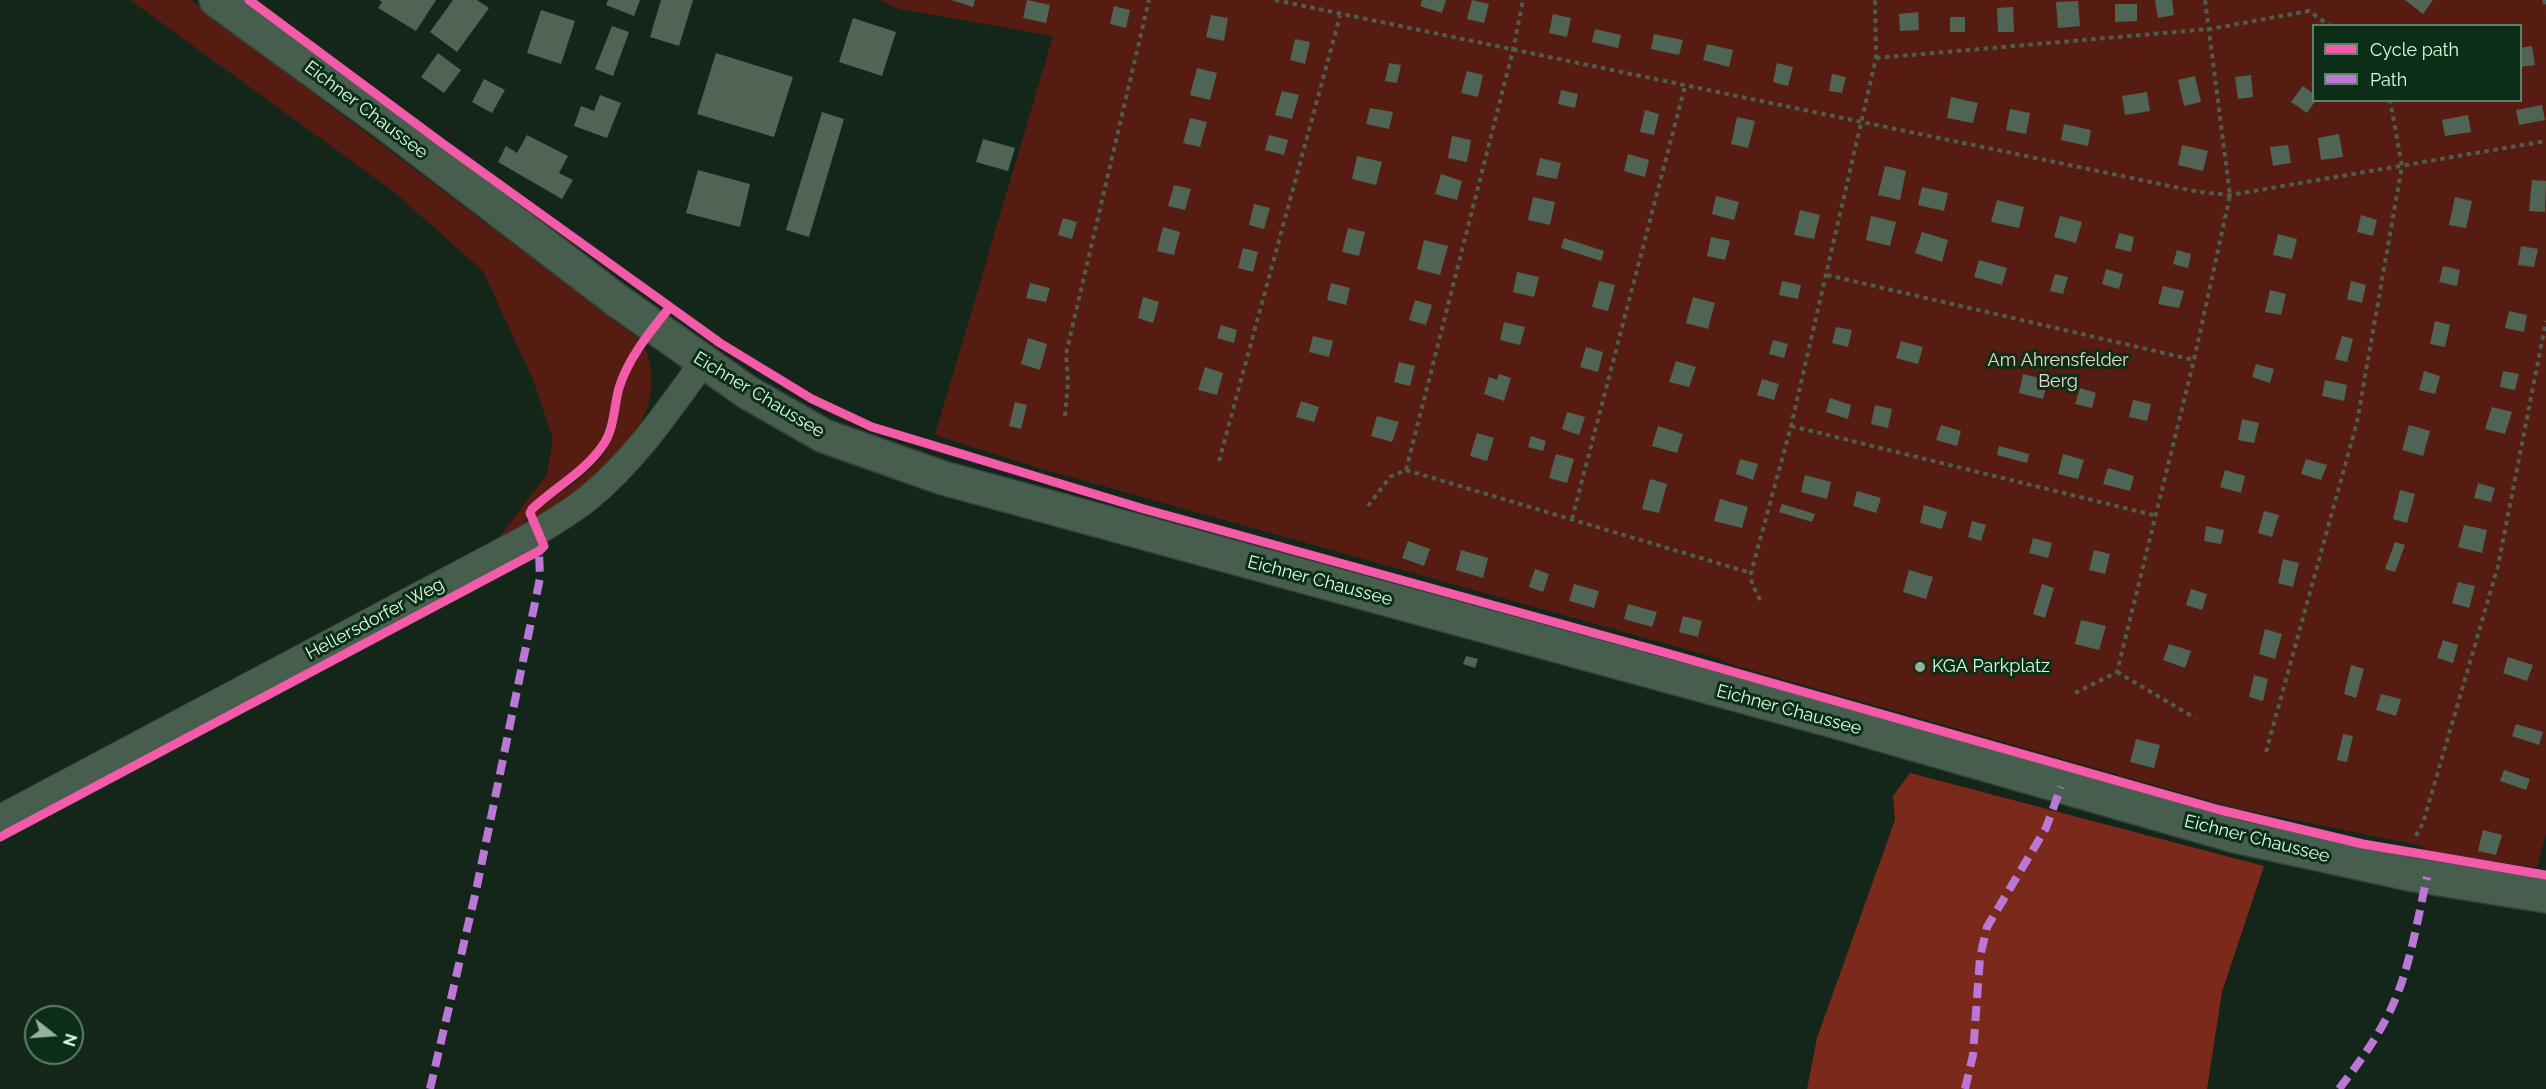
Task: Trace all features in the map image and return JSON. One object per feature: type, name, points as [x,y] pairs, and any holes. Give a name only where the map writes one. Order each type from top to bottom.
[{"type":"main road","name":"Eichner Chaussee","points":[[216,0],[381,120],[615,299],[747,392],[824,436],[943,478],[1837,722],[2235,836],[2409,874],[2546,896]]},
{"type":"street","name":"Hellersdorfer Weg","points":[[0,818],[504,550],[564,515],[600,487],[642,444],[703,362]]},
{"type":"path","points":[[1065,416],[1068,382],[1066,354],[1149,0]]},
{"type":"path","points":[[1275,0],[2199,192],[2230,195],[2546,141]]},
{"type":"path","points":[[1406,470],[1513,50],[1522,0]]},
{"type":"path","points":[[1760,600],[1752,584],[1751,573],[1791,426],[1827,275],[1859,123],[1876,58],[1875,0]]},
{"type":"path","points":[[2117,672],[2153,515],[2194,360],[2230,195],[2205,0]]},
{"type":"path","points":[[2544,0],[2546,9]]},
{"type":"path","points":[[1876,58],[2210,29],[2309,11],[2327,24]]},
{"type":"path","points":[[1219,461],[1340,15]]},
{"type":"path","points":[[1572,519],[1686,86]]},
{"type":"path","points":[[2266,752],[2357,422],[2402,166],[2390,102]]},
{"type":"path","points":[[1827,275],[2194,360]]},
{"type":"path","points":[[2416,836],[2423,823],[2498,566],[2546,321]]},
{"type":"path","points":[[1791,426],[2153,515]]},
{"type":"path","points":[[1368,506],[1390,477],[1406,470],[1751,573]]},
{"type":"path","points":[[2075,693],[2117,672]]},
{"type":"path","points":[[2117,672],[2195,718]]},
{"type":"green space","points":[[130,0],[190,0],[639,339],[622,370],[602,438],[597,447],[583,463],[532,506],[526,523],[497,540],[547,474],[553,439],[534,382],[483,271],[393,191]]},
{"type":"green space","name":"Am Ahrensfelder Berg","points":[[879,0],[2546,0],[2546,833],[2537,868],[2424,851],[2423,846],[2235,808],[1730,664],[1720,659],[1035,467],[935,435],[1053,36],[900,9]]},
{"type":"green space","points":[[646,349],[651,377],[648,403],[638,427],[623,449],[603,469],[536,518],[534,512],[583,475],[607,448],[630,370]]},
{"type":"shaded area","points":[[1910,773],[2264,866],[2222,992],[2207,1089],[1807,1089],[1817,1038],[1895,820],[1893,796]]},
{"type":"building","points":[[379,0],[436,0],[416,31],[378,8],[382,2]]},
{"type":"building","points":[[453,0],[477,0],[489,8],[457,52],[430,32]]},
{"type":"building","points":[[608,0],[640,0],[634,16],[606,5]]},
{"type":"building","points":[[661,0],[693,0],[679,46],[650,37]]},
{"type":"building","points":[[951,0],[975,0],[973,7]]},
{"type":"building","points":[[1027,0],[1050,5],[1046,23],[1023,18]]},
{"type":"building","points":[[1422,0],[1446,0],[1442,13],[1420,6]]},
{"type":"building","points":[[1472,0],[1489,4],[1484,23],[1467,19]]},
{"type":"building","points":[[2155,0],[2172,0],[2174,15],[2158,18]]},
{"type":"building","points":[[2405,0],[2433,0],[2423,14]]},
{"type":"building","points":[[2078,1],[2080,26],[2058,28],[2056,2]]},
{"type":"building","points":[[2115,4],[2137,4],[2137,21],[2115,22]]},
{"type":"building","points":[[1114,6],[1130,10],[1126,28],[1110,24]]},
{"type":"building","points":[[2013,7],[2014,32],[1998,32],[1997,8]]},
{"type":"building","points":[[541,10],[575,21],[561,64],[527,53]]},
{"type":"building","points":[[1918,12],[1919,30],[1900,31],[1899,14]]},
{"type":"building","points":[[1553,14],[1571,18],[1567,37],[1549,33]]},
{"type":"building","points":[[1211,15],[1228,18],[1224,41],[1206,37]]},
{"type":"building","points":[[1950,17],[1965,17],[1965,32],[1950,32]]},
{"type":"building","points":[[853,18],[896,32],[882,76],[839,62]]},
{"type":"building","points":[[612,26],[629,32],[613,76],[595,69]]},
{"type":"building","points":[[1595,29],[1621,35],[1618,48],[1592,42]]},
{"type":"building","points":[[1654,34],[1683,40],[1679,55],[1651,49]]},
{"type":"building","points":[[1295,39],[1310,42],[1305,64],[1290,60]]},
{"type":"building","points":[[1707,44],[1733,50],[1729,67],[1703,60]]},
{"type":"building","points":[[2532,46],[2535,65],[2522,67],[2522,48]]},
{"type":"building","points":[[438,53],[461,70],[444,93],[421,77]]},
{"type":"building","points":[[716,53],[793,77],[774,137],[697,114]]},
{"type":"building","points":[[1389,63],[1401,65],[1397,83],[1385,81]]},
{"type":"building","points":[[1777,63],[1793,67],[1788,86],[1773,82]]},
{"type":"building","points":[[1197,68],[1217,73],[1210,100],[1190,95]]},
{"type":"building","points":[[1467,71],[1483,75],[1478,97],[1461,93]]},
{"type":"building","points":[[1832,74],[1846,77],[1842,93],[1829,91]]},
{"type":"building","points":[[2251,75],[2253,97],[2238,99],[2235,77]]},
{"type":"building","points":[[2195,76],[2201,102],[2184,106],[2178,80]]},
{"type":"building","points":[[484,79],[505,90],[492,113],[472,102]]},
{"type":"building","points":[[2303,86],[2312,93],[2312,102],[2315,102],[2307,113],[2291,102]]},
{"type":"building","points":[[1561,90],[1578,94],[1575,108],[1558,104]]},
{"type":"building","points":[[1282,91],[1299,95],[1292,119],[1275,115]]},
{"type":"building","points":[[2147,92],[2150,111],[2125,115],[2122,96]]},
{"type":"building","points":[[600,95],[621,103],[607,138],[574,126],[581,106],[594,111]]},
{"type":"building","points":[[1951,97],[1978,103],[1973,123],[1947,118]]},
{"type":"building","points":[[2542,105],[2545,120],[2519,125],[2516,110]]},
{"type":"building","points":[[1370,108],[1393,112],[1389,129],[1366,124]]},
{"type":"building","points":[[2010,109],[2030,113],[2026,134],[2006,130]]},
{"type":"building","points":[[1645,110],[1659,114],[1654,135],[1640,132]]},
{"type":"building","points":[[822,112],[844,119],[809,237],[786,230]]},
{"type":"building","points":[[2468,115],[2471,132],[2445,136],[2442,120]]},
{"type":"building","points":[[1737,117],[1755,121],[1748,148],[1731,144]]},
{"type":"building","points":[[1190,118],[1207,122],[1200,147],[1183,143]]},
{"type":"building","points":[[2064,124],[2091,130],[2088,146],[2061,140]]},
{"type":"building","points":[[2339,134],[2343,157],[2321,160],[2318,138]]},
{"type":"building","points":[[527,135],[568,156],[559,173],[573,180],[562,199],[498,162],[506,146],[517,153]]},
{"type":"building","points":[[1269,135],[1288,140],[1284,155],[1265,150]]},
{"type":"building","points":[[1452,136],[1471,140],[1467,162],[1448,158]]},
{"type":"building","points":[[983,139],[1015,148],[1008,171],[976,162]]},
{"type":"building","points":[[2182,145],[2208,151],[2203,171],[2178,165]]},
{"type":"building","points":[[2288,145],[2291,163],[2273,166],[2270,147]]},
{"type":"building","points":[[1628,154],[1649,160],[1645,177],[1624,171]]},
{"type":"building","points":[[1357,156],[1382,162],[1376,185],[1352,179]]},
{"type":"building","points":[[1540,158],[1561,163],[1557,179],[1536,175]]},
{"type":"building","points":[[1885,166],[1906,171],[1900,200],[1878,195]]},
{"type":"building","points":[[698,170],[750,184],[740,227],[686,213]]},
{"type":"building","points":[[1441,174],[1462,181],[1457,200],[1435,194]]},
{"type":"building","points":[[2532,180],[2546,181],[2545,212],[2529,211]]},
{"type":"building","points":[[1174,185],[1191,189],[1185,210],[1168,206]]},
{"type":"building","points":[[1922,187],[1948,193],[1944,211],[1918,205]]},
{"type":"building","points":[[1716,196],[1739,202],[1734,220],[1712,214]]},
{"type":"building","points":[[1533,197],[1555,202],[1550,225],[1528,220]]},
{"type":"building","points":[[2455,197],[2472,201],[2466,228],[2449,225]]},
{"type":"building","points":[[1997,200],[2024,207],[2019,228],[1991,222]]},
{"type":"building","points":[[1254,204],[1270,208],[1264,229],[1249,225]]},
{"type":"building","points":[[1800,210],[1820,215],[1814,239],[1794,235]]},
{"type":"building","points":[[2361,215],[2377,220],[2373,236],[2357,232]]},
{"type":"building","points":[[1871,216],[1896,222],[1890,246],[1866,240]]},
{"type":"building","points":[[2060,216],[2082,222],[2076,243],[2054,237]]},
{"type":"building","points":[[1063,218],[1077,222],[1072,239],[1058,235]]},
{"type":"building","points":[[1163,227],[1180,232],[1174,255],[1157,251]]},
{"type":"building","points":[[1348,228],[1365,232],[1359,256],[1342,252]]},
{"type":"building","points":[[1922,232],[1948,240],[1942,262],[1915,253]]},
{"type":"building","points":[[2119,233],[2134,237],[2131,252],[2115,248]]},
{"type":"building","points":[[2278,234],[2297,239],[2292,259],[2273,255]]},
{"type":"building","points":[[1711,237],[1730,241],[1725,260],[1707,256]]},
{"type":"building","points":[[1564,238],[1604,251],[1601,261],[1561,248]]},
{"type":"building","points":[[1424,240],[1448,246],[1440,275],[1417,269]]},
{"type":"building","points":[[2521,246],[2538,249],[2534,267],[2518,265]]},
{"type":"building","points":[[1243,248],[1258,252],[1253,272],[1238,268]]},
{"type":"building","points":[[2177,250],[2191,254],[2188,268],[2173,264]]},
{"type":"building","points":[[1979,260],[2007,268],[2002,285],[1974,277]]},
{"type":"building","points":[[2443,266],[2460,270],[2457,286],[2439,282]]},
{"type":"building","points":[[2106,269],[2123,274],[2119,289],[2102,284]]},
{"type":"building","points":[[1517,272],[1539,277],[1534,297],[1513,292]]},
{"type":"building","points":[[2055,274],[2068,277],[2063,294],[2050,291]]},
{"type":"building","points":[[1599,281],[1615,285],[1608,311],[1592,307]]},
{"type":"building","points":[[1782,281],[1801,285],[1798,299],[1779,295]]},
{"type":"building","points":[[2351,281],[2366,285],[2362,303],[2347,299]]},
{"type":"building","points":[[1030,283],[1050,288],[1046,302],[1026,298]]},
{"type":"building","points":[[1331,283],[1350,288],[1346,305],[1327,300]]},
{"type":"building","points":[[2163,286],[2184,291],[2179,308],[2158,304]]},
{"type":"building","points":[[2270,290],[2286,294],[2281,315],[2265,312]]},
{"type":"building","points":[[1143,297],[1159,302],[1153,323],[1138,318]]},
{"type":"building","points":[[1693,297],[1715,303],[1708,329],[1686,323]]},
{"type":"building","points":[[1415,300],[1432,305],[1426,325],[1409,320]]},
{"type":"building","points":[[2509,311],[2527,315],[2524,332],[2505,328]]},
{"type":"building","points":[[2435,321],[2450,325],[2445,347],[2430,344]]},
{"type":"building","points":[[1504,322],[1525,327],[1520,345],[1500,340]]},
{"type":"building","points":[[1221,325],[1237,330],[1234,343],[1217,338]]},
{"type":"building","points":[[1836,327],[1852,330],[1848,347],[1832,343]]},
{"type":"building","points":[[1313,336],[1333,341],[1329,357],[1309,352]]},
{"type":"building","points":[[2342,336],[2353,339],[2347,362],[2335,359]]},
{"type":"building","points":[[1028,338],[1047,344],[1040,370],[1021,364]]},
{"type":"building","points":[[1773,340],[1788,344],[1784,358],[1769,354]]},
{"type":"building","points":[[1901,341],[1923,347],[1918,364],[1896,358]]},
{"type":"building","points":[[1586,347],[1603,352],[1598,372],[1580,367]]},
{"type":"building","points":[[1676,361],[1696,367],[1689,387],[1669,382]]},
{"type":"building","points":[[1399,362],[1415,366],[1410,386],[1394,382]]},
{"type":"building","points":[[2256,364],[2274,369],[2270,383],[2252,377]]},
{"type":"building","points":[[1205,367],[1223,373],[1217,395],[1198,390]]},
{"type":"building","points":[[2424,371],[2440,376],[2435,394],[2419,390]]},
{"type":"building","points":[[2503,371],[2519,374],[2515,390],[2500,387]]},
{"type":"building","points":[[1499,374],[1511,378],[1504,401],[1484,394],[1489,377],[1497,380]]},
{"type":"building","points":[[2023,374],[2048,380],[2043,399],[2019,393]]},
{"type":"building","points":[[1762,379],[1779,384],[1774,400],[1757,395]]},
{"type":"building","points":[[2325,380],[2347,385],[2344,401],[2322,396]]},
{"type":"building","points":[[2080,388],[2096,393],[2092,408],[2075,404]]},
{"type":"building","points":[[1830,398],[1851,405],[1848,419],[1826,412]]},
{"type":"building","points":[[2133,400],[2151,404],[2147,421],[2129,417]]},
{"type":"building","points":[[1301,401],[1319,407],[1314,422],[1296,417]]},
{"type":"building","points":[[1015,402],[1027,405],[1021,429],[1009,426]]},
{"type":"building","points":[[1875,405],[1892,409],[1888,428],[1871,424]]},
{"type":"building","points":[[2492,407],[2512,412],[2505,434],[2485,429]]},
{"type":"building","points":[[1567,412],[1585,417],[1579,435],[1562,429]]},
{"type":"building","points":[[1377,416],[1399,422],[1392,442],[1371,436]]},
{"type":"building","points":[[2242,419],[2259,423],[2254,443],[2238,440]]},
{"type":"building","points":[[1941,425],[1961,431],[1957,446],[1936,440]]},
{"type":"building","points":[[2409,425],[2430,431],[2423,456],[2402,450]]},
{"type":"building","points":[[1658,426],[1683,434],[1677,453],[1652,446]]},
{"type":"building","points":[[1477,433],[1494,438],[1487,461],[1470,456]]},
{"type":"building","points":[[1531,436],[1546,441],[1543,451],[1528,447]]},
{"type":"building","points":[[1999,446],[2029,454],[2027,463],[1997,455]]},
{"type":"building","points":[[1556,454],[1574,459],[1567,483],[1549,478]]},
{"type":"building","points":[[2063,454],[2084,460],[2078,479],[2058,474]]},
{"type":"building","points":[[1740,459],[1758,464],[1753,480],[1736,474]]},
{"type":"building","points":[[2306,459],[2327,465],[2321,480],[2301,474]]},
{"type":"building","points":[[2108,468],[2134,476],[2130,491],[2103,484]]},
{"type":"building","points":[[2225,470],[2245,476],[2241,493],[2220,487]]},
{"type":"building","points":[[1805,475],[1831,482],[1827,499],[1801,492]]},
{"type":"building","points":[[1650,479],[1667,484],[1659,513],[1642,509]]},
{"type":"building","points":[[2478,483],[2495,488],[2491,502],[2474,498]]},
{"type":"building","points":[[2400,490],[2415,494],[2407,523],[2393,519]]},
{"type":"building","points":[[1857,491],[1881,498],[1876,513],[1853,506]]},
{"type":"building","points":[[1720,499],[1748,507],[1742,528],[1714,521]]},
{"type":"building","points":[[1782,504],[1815,514],[1812,522],[1779,512]]},
{"type":"building","points":[[1924,505],[1947,512],[1942,529],[1920,523]]},
{"type":"building","points":[[2264,511],[2279,515],[2272,537],[2258,533]]},
{"type":"building","points":[[1972,521],[1986,525],[1981,541],[1968,537]]},
{"type":"building","points":[[2464,525],[2487,530],[2482,553],[2458,547]]},
{"type":"building","points":[[2206,526],[2224,530],[2221,544],[2204,541]]},
{"type":"building","points":[[2033,538],[2052,543],[2048,558],[2029,553]]},
{"type":"building","points":[[1408,541],[1430,549],[1424,566],[1402,558]]},
{"type":"building","points":[[2395,542],[2405,545],[2395,572],[2385,569]]},
{"type":"building","points":[[1461,550],[1488,558],[1483,578],[1456,570]]},
{"type":"building","points":[[2094,550],[2110,554],[2105,574],[2089,570]]},
{"type":"building","points":[[2283,559],[2299,563],[2293,587],[2278,583]]},
{"type":"building","points":[[1535,569],[1549,574],[1543,592],[1529,587]]},
{"type":"building","points":[[1909,570],[1933,577],[1926,599],[1903,592]]},
{"type":"building","points":[[2458,582],[2475,586],[2469,608],[2452,603]]},
{"type":"building","points":[[1574,584],[1599,591],[1594,608],[1569,601]]},
{"type":"building","points":[[2042,584],[2054,588],[2045,618],[2033,614]]},
{"type":"building","points":[[2191,589],[2207,594],[2202,610],[2186,605]]},
{"type":"building","points":[[1628,604],[1657,612],[1652,627],[1624,619]]},
{"type":"building","points":[[1683,616],[1702,621],[1698,637],[1679,632]]},
{"type":"building","points":[[2081,620],[2106,626],[2099,650],[2075,644]]},
{"type":"building","points":[[2265,629],[2282,634],[2275,659],[2259,654]]},
{"type":"building","points":[[2443,640],[2458,645],[2453,663],[2437,658]]},
{"type":"building","points":[[2169,644],[2191,651],[2185,668],[2163,660]]},
{"type":"building","points":[[1466,656],[1478,659],[1475,668],[1463,664]]},
{"type":"building","points":[[2508,657],[2533,665],[2527,681],[2503,673]]},
{"type":"building","points":[[2351,665],[2364,669],[2356,698],[2344,694]]},
{"type":"building","points":[[2254,675],[2268,679],[2263,701],[2249,697]]},
{"type":"building","points":[[2381,694],[2401,699],[2396,716],[2376,710]]},
{"type":"building","points":[[2516,724],[2543,732],[2539,745],[2512,736]]},
{"type":"building","points":[[2343,734],[2353,736],[2347,762],[2337,760]]},
{"type":"building","points":[[2136,739],[2160,745],[2154,768],[2130,762]]},
{"type":"building","points":[[2504,770],[2530,779],[2526,790],[2500,781]]},
{"type":"building","points":[[2483,830],[2502,835],[2496,855],[2478,851]]},
{"type":"marked path","points":[[430,1089],[476,891],[540,578],[539,551]]},
{"type":"marked path","points":[[1965,1089],[1973,1055],[1980,957],[1987,927],[2046,828],[2061,787]]},
{"type":"marked path","points":[[2339,1089],[2373,1042],[2397,995],[2412,945],[2427,877]]},
{"type":"cycle path","points":[[249,0],[442,143],[720,343],[812,399],[872,427],[1144,509],[1663,652],[2220,810],[2363,844],[2546,875]]},
{"type":"cycle path","points":[[0,837],[539,551],[544,546],[530,513],[532,509],[588,463],[603,445],[607,439],[619,388],[628,366],[640,346],[670,307]]},
{"type":"place","name":"KGA Parkplatz","points":[[1920,667]]}]
